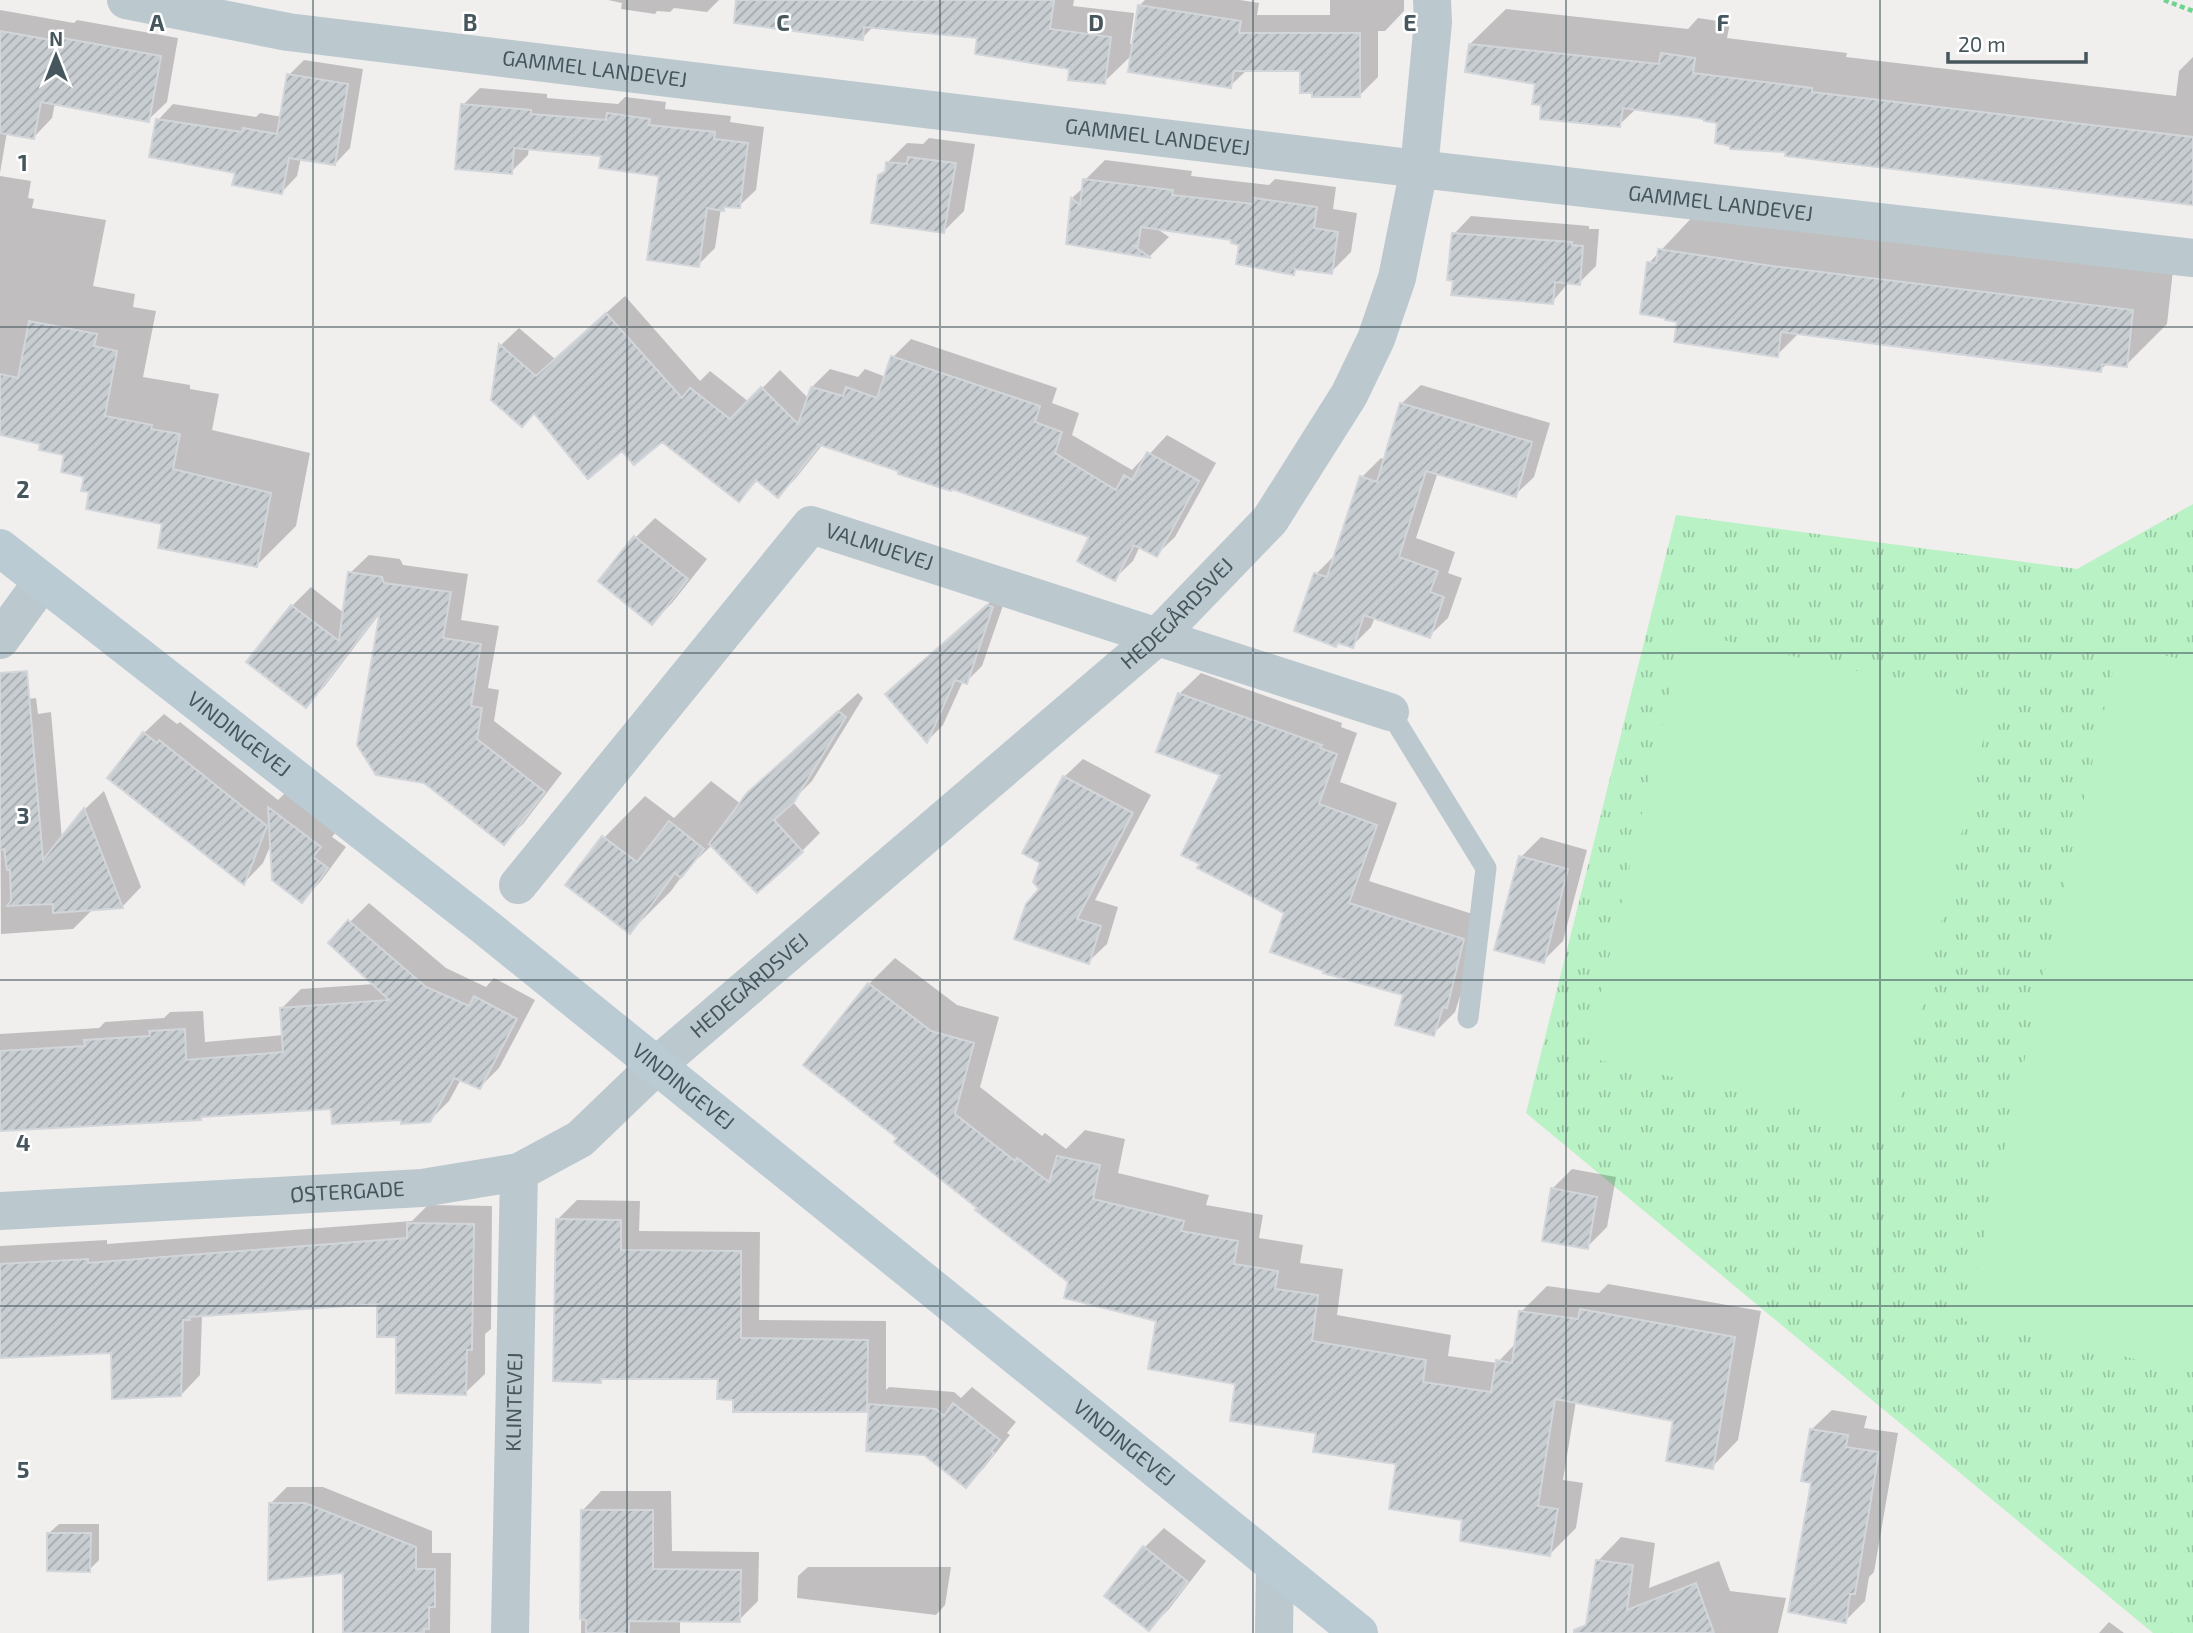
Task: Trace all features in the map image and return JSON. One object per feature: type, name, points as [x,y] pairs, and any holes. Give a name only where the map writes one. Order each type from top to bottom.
[{"type":"street","name":"GAMMEL LANDEVEJ","points":[[125,0],[288,32],[1419,169],[2193,258]]},
{"type":"street","name":"HEDEGÅRDSVEJ","points":[[657,1065],[1158,636],[1270,520],[1349,395],[1376,339],[1396,278],[1419,169],[1433,22],[1432,0]]},
{"type":"street","name":"VALMUEVEJ","points":[[518,885],[811,525],[1390,712]]},
{"type":"street","name":"VINDINGEVEJ","points":[[0,548],[484,926],[1359,1633]]},
{"type":"street","points":[[0,640],[42,582]]},
{"type":"street","name":"ØSTERGADE","points":[[0,1211],[422,1188],[519,1172],[580,1139],[657,1065]]},
{"type":"street","name":"KLINTEVEJ","points":[[510,1633],[519,1172]]},
{"type":"street","points":[[1274,1633],[1275,1567]]},
{"type":"lane","points":[[1390,712],[1486,869],[1468,1018]]},
{"type":"path","points":[[2164,0],[2193,11]]},
{"type":"green space","points":[[2193,504],[2193,1633],[2153,1633],[1526,1113],[1676,515],[2077,569]]},
{"type":"green space","points":[[1684,631],[1992,702],[1893,1129],[1586,1057]]},
{"type":"green space","points":[[2119,645],[2193,662],[2193,1372],[1965,1321]]},
{"type":"building","points":[[736,0],[1054,0],[1050,29],[1111,37],[1105,84],[1068,80],[1069,69],[975,54],[977,38],[864,27],[863,40],[734,23]]},
{"type":"building","points":[[1138,5],[1241,21],[1239,33],[1360,33],[1360,97],[1312,97],[1312,93],[1300,93],[1300,71],[1234,71],[1231,88],[1128,72]]},
{"type":"building","points":[[0,31],[57,41],[57,37],[161,56],[149,122],[41,102],[34,139],[0,133]]},
{"type":"building","points":[[1469,44],[1659,64],[1661,53],[1695,58],[1693,73],[1812,88],[1812,92],[2193,137],[2193,205],[1785,156],[1786,152],[1730,149],[1730,146],[1715,143],[1717,123],[1623,108],[1620,127],[1540,119],[1541,105],[1532,104],[1535,84],[1465,72]]},
{"type":"building","points":[[287,74],[348,84],[335,165],[289,158],[282,194],[232,185],[235,173],[149,157],[156,119],[242,132],[243,128],[277,134]]},
{"type":"building","points":[[461,104],[531,110],[531,114],[606,120],[607,113],[650,119],[649,125],[715,132],[714,139],[748,143],[740,208],[724,207],[724,211],[707,208],[699,267],[647,260],[659,176],[599,168],[601,156],[514,148],[512,174],[455,169]]},
{"type":"building","points":[[908,157],[956,163],[944,233],[871,223],[878,175],[885,172],[886,162],[907,164]]},
{"type":"building","points":[[1083,179],[1173,190],[1172,195],[1253,204],[1254,198],[1317,207],[1314,228],[1338,232],[1332,274],[1295,269],[1294,275],[1236,264],[1239,245],[1231,243],[1231,240],[1141,227],[1138,246],[1134,246],[1151,258],[1066,244],[1071,198],[1080,205]]},
{"type":"building","points":[[1452,233],[1572,242],[1572,245],[1583,246],[1580,285],[1555,282],[1553,304],[1451,295],[1453,281],[1447,280]]},
{"type":"building","points":[[1658,249],[1772,266],[2133,310],[2127,367],[2102,364],[2101,372],[1781,332],[1778,357],[1674,342],[1677,322],[1640,314],[1647,262],[1656,263]]},
{"type":"building","points":[[606,313],[682,398],[690,388],[730,419],[761,387],[798,424],[811,387],[843,396],[846,387],[877,398],[891,356],[1040,406],[1035,422],[1062,432],[1055,453],[1116,490],[1124,475],[1132,480],[1147,452],[1199,481],[1157,557],[1134,545],[1115,581],[1077,561],[1089,537],[952,489],[951,491],[898,474],[898,471],[817,444],[819,446],[778,498],[756,480],[739,502],[662,442],[634,465],[622,451],[588,479],[534,413],[522,427],[491,400],[499,344],[536,376]]},
{"type":"building","points":[[29,321],[97,334],[94,346],[117,351],[105,416],[152,425],[151,429],[180,434],[173,469],[271,493],[257,567],[158,548],[162,524],[86,509],[89,492],[81,491],[84,477],[61,472],[64,455],[39,450],[40,444],[0,435],[0,374],[18,378]]},
{"type":"building","points":[[1400,403],[1532,442],[1516,497],[1426,471],[1399,557],[1438,571],[1430,592],[1444,597],[1430,638],[1364,615],[1353,648],[1338,643],[1336,647],[1294,631],[1314,573],[1327,577],[1360,476],[1377,482]]},
{"type":"building","points":[[634,536],[688,579],[652,625],[598,581]]},
{"type":"building","points":[[348,572],[382,577],[384,583],[451,592],[443,638],[481,644],[471,706],[482,708],[477,739],[545,792],[504,845],[424,783],[376,775],[357,745],[380,611],[306,708],[246,662],[291,605],[339,641]]},
{"type":"building","points":[[987,605],[993,607],[967,684],[955,680],[927,743],[885,694]]},
{"type":"building","points":[[27,671],[43,860],[84,808],[123,908],[53,913],[53,904],[7,906],[11,901],[10,870],[7,870],[4,849],[0,850],[0,673]]},
{"type":"building","points":[[1178,693],[1322,745],[1320,748],[1337,754],[1319,804],[1377,825],[1349,903],[1464,939],[1447,1008],[1443,1007],[1434,1036],[1395,1025],[1403,995],[1323,973],[1324,971],[1270,952],[1284,913],[1197,868],[1200,864],[1181,855],[1220,775],[1156,752]]},
{"type":"building","points":[[838,711],[846,717],[794,802],[774,820],[803,852],[757,893],[709,844],[747,793]]},
{"type":"building","points":[[143,732],[157,743],[159,740],[267,826],[244,885],[107,778]]},
{"type":"building","points":[[1063,776],[1133,813],[1077,919],[1101,926],[1089,964],[1014,939],[1026,904],[1039,889],[1033,882],[1040,863],[1022,853]]},
{"type":"building","points":[[268,807],[321,847],[313,857],[328,868],[302,903],[272,880]]},
{"type":"building","points":[[669,821],[704,849],[681,878],[675,873],[630,934],[565,885],[602,836],[637,862]]},
{"type":"building","points":[[1519,856],[1568,869],[1544,963],[1494,950]]},
{"type":"building","points":[[348,920],[426,987],[469,1006],[474,996],[517,1019],[480,1089],[454,1078],[430,1122],[401,1124],[401,1120],[332,1124],[331,1109],[201,1117],[201,1120],[0,1131],[0,1051],[85,1046],[84,1040],[150,1036],[149,1031],[185,1029],[186,1060],[283,1052],[280,1008],[389,1000],[328,943]]},
{"type":"building","points":[[868,983],[931,1031],[974,1043],[955,1114],[1015,1161],[1017,1158],[1049,1182],[1057,1156],[1100,1165],[1093,1199],[1184,1221],[1181,1231],[1238,1241],[1234,1264],[1278,1271],[1275,1289],[1318,1295],[1312,1341],[1426,1360],[1423,1382],[1491,1392],[1496,1360],[1512,1363],[1519,1311],[1578,1319],[1580,1309],[1735,1337],[1713,1469],[1666,1461],[1673,1421],[1555,1399],[1538,1506],[1558,1509],[1550,1556],[1460,1541],[1462,1520],[1389,1509],[1396,1464],[1313,1452],[1316,1433],[1230,1421],[1235,1384],[1148,1369],[1156,1321],[1064,1298],[1068,1282],[975,1210],[977,1208],[894,1142],[897,1138],[803,1065]]},
{"type":"building","points":[[1551,1188],[1597,1197],[1588,1249],[1542,1241]]},
{"type":"building","points":[[556,1219],[621,1220],[621,1250],[741,1251],[741,1338],[868,1340],[867,1412],[733,1412],[733,1400],[717,1399],[718,1379],[601,1379],[601,1383],[553,1381]]},
{"type":"building","points":[[407,1223],[474,1224],[472,1350],[467,1350],[466,1395],[396,1393],[396,1337],[377,1337],[377,1304],[189,1317],[190,1320],[183,1320],[181,1396],[112,1399],[111,1353],[0,1358],[0,1264],[88,1259],[88,1263],[407,1238]]},
{"type":"building","points":[[953,1403],[1000,1440],[991,1451],[994,1453],[966,1488],[924,1455],[866,1451],[869,1404],[936,1409],[944,1416]]},
{"type":"building","points":[[1810,1429],[1848,1435],[1846,1447],[1879,1452],[1855,1594],[1850,1594],[1846,1623],[1788,1612],[1811,1483],[1801,1481]]},
{"type":"building","points":[[269,1503],[305,1503],[416,1547],[416,1569],[435,1569],[435,1607],[429,1607],[429,1629],[424,1629],[424,1633],[343,1633],[343,1573],[268,1580]]},
{"type":"building","points":[[581,1510],[653,1510],[653,1569],[741,1570],[740,1622],[629,1621],[629,1633],[586,1633],[586,1620],[580,1619]]},
{"type":"building","points":[[47,1533],[91,1533],[90,1572],[47,1571]]},
{"type":"building","points":[[1143,1546],[1188,1582],[1149,1631],[1104,1596]]},
{"type":"building","points":[[1596,1560],[1633,1565],[1627,1610],[1696,1583],[1714,1633],[1574,1633],[1574,1630],[1586,1625]]}]
